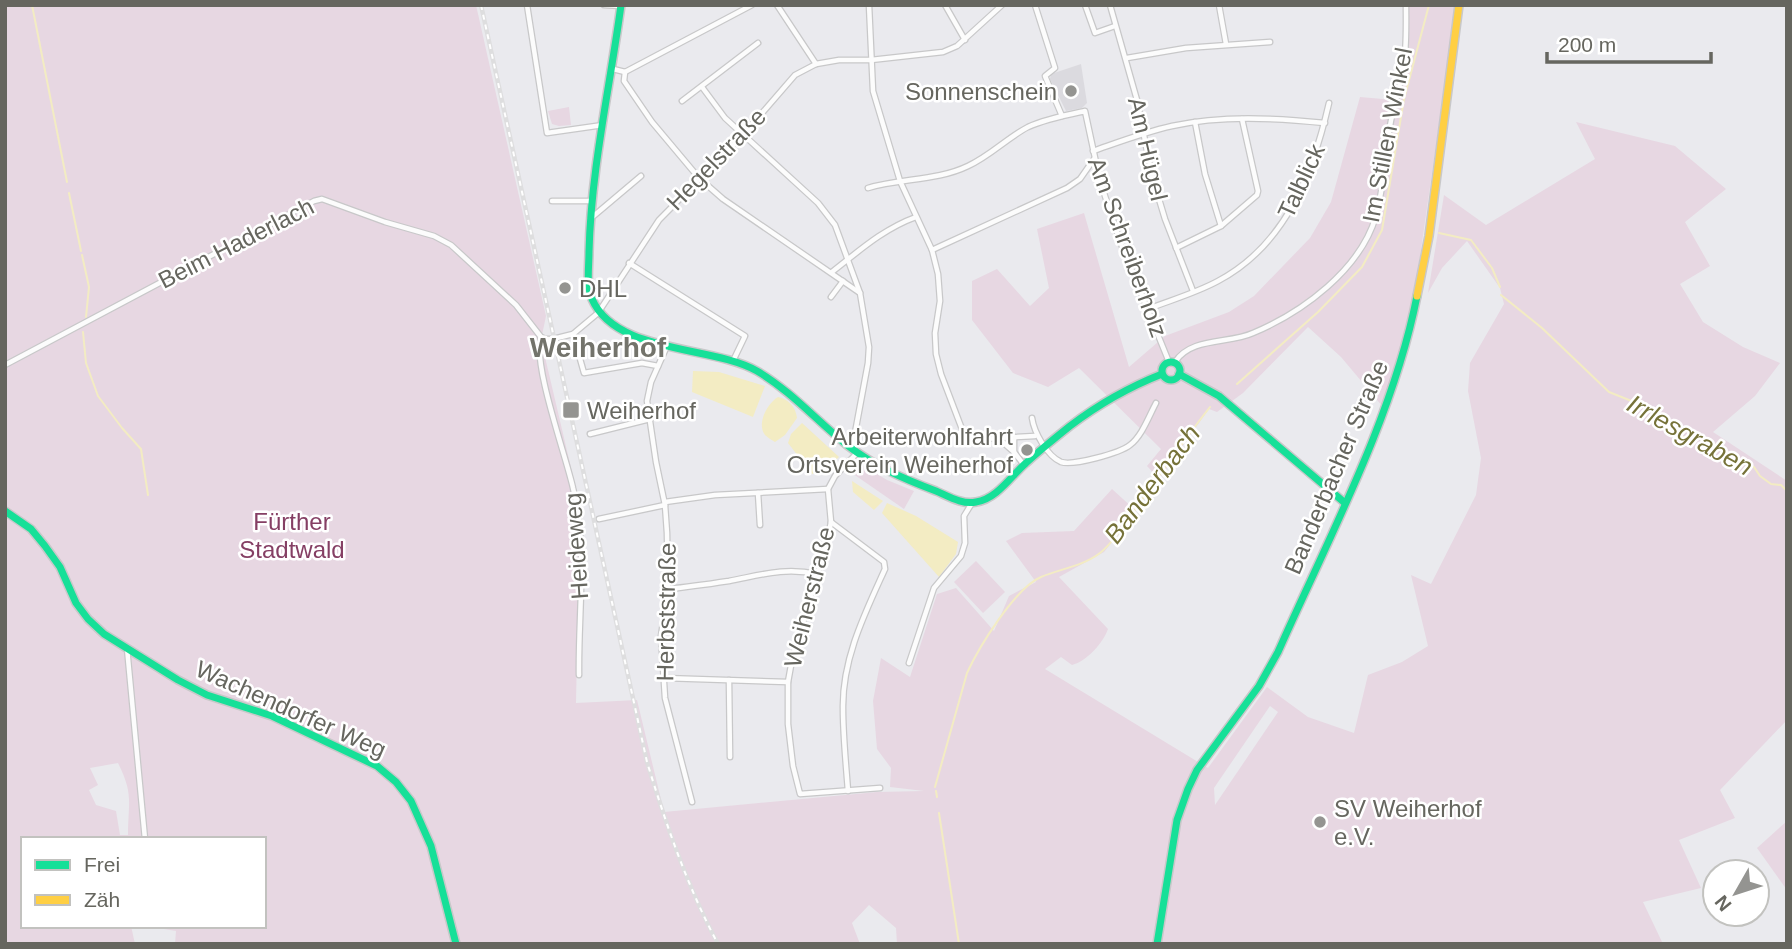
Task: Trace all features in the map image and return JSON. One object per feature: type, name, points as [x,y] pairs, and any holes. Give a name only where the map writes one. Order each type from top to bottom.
[{"type":"street","points":[[537,5],[527,6],[547,133],[603,125]]},
{"type":"street","points":[[604,5],[621,6],[590,201],[588,276],[591,297],[598,313],[621,328],[667,346],[733,361],[766,377],[797,399],[855,451],[896,474],[972,503],[992,494],[1045,447],[1109,398],[1138,382],[1162,374]]},
{"type":"street","points":[[612,69],[625,72],[752,5]]},
{"type":"street","points":[[777,5],[816,64]]},
{"type":"street","points":[[869,5],[873,91],[900,181],[932,250],[938,274],[940,301],[934,333],[941,374],[965,437],[970,440],[1036,436]]},
{"type":"street","points":[[945,5],[965,40],[1002,5]]},
{"type":"street","points":[[868,187],[890,181],[939,175],[969,166],[1028,127],[1062,116],[1045,76],[1055,68],[1035,5]]},
{"type":"street","points":[[1085,5],[1095,33],[1115,26]]},
{"type":"street","name":"Am Hügel","points":[[1110,5],[1127,58],[1152,176],[1176,248],[1194,291]]},
{"type":"street","points":[[1219,5],[1226,44]]},
{"type":"street","name":"Im Stillen Winkel","points":[[1172,362],[1190,350],[1216,340],[1252,334],[1292,312],[1328,287],[1355,259],[1371,229],[1378,206],[1391,121],[1404,68],[1406,5]]},
{"type":"street","name":"Banderbacher Straße","points":[[1157,944],[1177,820],[1188,789],[1209,752],[1268,670],[1385,411],[1401,362],[1416,306],[1429,236],[1459,5]]},
{"type":"street","name":"Hegelstraße","points":[[598,313],[659,220],[743,135],[795,75],[816,64],[839,60],[871,60],[943,52],[965,40]]},
{"type":"street","points":[[1127,58],[1157,51],[1270,42]]},
{"type":"street","points":[[682,101],[758,43]]},
{"type":"street","points":[[625,72],[624,81],[652,122],[699,178],[723,200],[860,293]]},
{"type":"street","points":[[599,519],[715,495],[828,489],[855,451],[868,363],[866,321],[860,293],[835,225],[818,203],[725,118],[702,87]]},
{"type":"street","name":"Talblick","points":[[1148,309],[1218,281],[1240,268],[1260,250],[1278,229],[1306,181],[1318,148],[1329,103]]},
{"type":"street","name":"Am Schreiberholz","points":[[1062,116],[1085,111],[1100,181],[1121,244],[1172,362]]},
{"type":"street","points":[[1176,248],[1221,226],[1253,200],[1258,191],[1242,119]]},
{"type":"street","points":[[1093,152],[1144,134],[1195,122],[1282,119],[1325,123]]},
{"type":"street","points":[[1195,122],[1205,174],[1221,226]]},
{"type":"street","points":[[932,250],[1067,188],[1080,179],[1095,158]]},
{"type":"street","points":[[590,219],[641,176]]},
{"type":"street","name":"Beim Haderlach","points":[[5,365],[322,199],[434,236],[451,245],[516,304],[541,337]]},
{"type":"street","points":[[552,201],[590,201]]},
{"type":"street","points":[[832,272],[873,239],[896,224],[916,217]]},
{"type":"street","points":[[629,263],[745,336],[733,361]]},
{"type":"street","points":[[831,297],[844,281]]},
{"type":"street","points":[[541,337],[553,339],[573,334],[598,313]]},
{"type":"street","points":[[573,334],[584,373],[642,363],[658,366]]},
{"type":"street","name":"Heideweg","points":[[541,337],[538,348],[548,397],[574,489],[579,520],[582,592],[579,675]]},
{"type":"street","name":"Herbststraße","points":[[667,346],[647,394],[665,504],[668,589],[661,636],[667,709],[692,802]]},
{"type":"street","points":[[1162,374],[1163,366],[1172,362],[1179,366],[1179,374]]},
{"type":"street","points":[[1162,374],[1171,380],[1179,374]]},
{"type":"street","points":[[1179,374],[1219,396],[1345,503]]},
{"type":"street","points":[[1032,418],[1036,436],[1065,463],[1125,448],[1134,442],[1156,403]]},
{"type":"street","points":[[590,434],[650,419]]},
{"type":"street","points":[[998,438],[1024,465]]},
{"type":"street","points":[[1014,438],[1014,452]]},
{"type":"street","name":"Weiherstraße","points":[[828,489],[831,522],[788,682],[788,724],[791,756],[800,794],[848,791]]},
{"type":"street","points":[[758,493],[760,525]]},
{"type":"street","points":[[909,663],[934,588],[961,556],[965,543],[964,516],[972,503]]},
{"type":"street","name":"Wachendorfer Weg","points":[[5,511],[31,529],[45,546],[60,567],[76,603],[104,634],[206,695],[272,716],[390,774],[413,806],[431,842],[456,944]]},
{"type":"street","points":[[831,522],[884,562],[885,569],[855,640],[846,672],[842,708],[848,791],[880,788]]},
{"type":"street","points":[[668,589],[788,570],[817,574]]},
{"type":"street","points":[[127,648],[145,837]]},
{"type":"street","points":[[664,678],[788,682]]},
{"type":"street","points":[[729,680],[730,757]]},
{"type":"shaded area","name":"Sonnenschein","points":[[1081,64],[1087,103],[1082,108],[1066,111],[1050,79],[1051,74]]},
{"type":"shaded area","points":[[693,371],[719,372],[765,386],[753,417],[692,392]]},
{"type":"shaded area","points":[[778,397],[791,404],[797,418],[785,435],[775,442],[765,435],[762,425],[767,408]]},
{"type":"shaded area","points":[[802,423],[839,457],[826,469],[812,474],[788,443],[791,434]]},
{"type":"shaded area","points":[[852,481],[883,501],[874,510],[853,492]]},
{"type":"shaded area","points":[[887,503],[916,516],[958,542],[956,554],[939,577],[882,513]]},
{"type":"green space","name":"Fürther Stadtwald","points":[[5,5],[476,5],[546,316],[541,340],[580,506],[576,703],[637,700],[664,812],[877,792],[924,791],[890,787],[891,768],[877,749],[873,701],[881,658],[910,677],[937,594],[956,588],[994,631],[1009,596],[1036,582],[1006,541],[1022,533],[1074,531],[1112,489],[1136,512],[1104,552],[1059,577],[1108,629],[1098,645],[1083,660],[1072,665],[1061,657],[1045,669],[1208,768],[1267,687],[1308,717],[1354,733],[1368,675],[1402,662],[1428,646],[1411,575],[1431,584],[1476,495],[1481,458],[1468,391],[1470,363],[1504,304],[1500,288],[1467,241],[1442,268],[1428,293],[1444,195],[1486,225],[1595,159],[1576,122],[1675,146],[1726,189],[1685,222],[1710,266],[1680,284],[1703,322],[1743,347],[1780,363],[1755,396],[1713,432],[1787,481],[1787,720],[1720,790],[1735,818],[1679,840],[1701,888],[1643,902],[1663,944],[897,944],[896,928],[869,905],[852,923],[860,944],[175,944],[176,931],[164,928],[266,928],[266,837],[21,837],[21,928],[131,928],[135,944],[5,944]],"holes":[[[1270,706],[1278,712],[1215,805],[1214,788]],[[118,763],[128,791],[128,835],[120,835],[116,811],[96,805],[89,790],[98,785],[90,768]]]},
{"type":"green space","points":[[1405,5],[1456,5],[1415,292],[1402,348],[1383,407],[1341,357],[1308,327],[1243,393],[1217,412],[1209,409],[1159,479],[1147,466],[1161,449],[1079,368],[1048,387],[1013,373],[972,320],[972,281],[997,269],[1030,306],[1049,288],[1037,229],[1084,213],[1129,367],[1165,336],[1229,312],[1254,296],[1310,238],[1331,202],[1360,97],[1394,100],[1404,48]]},
{"type":"green space","points":[[569,107],[571,125],[552,124],[548,111]]},
{"type":"green space","points":[[860,464],[887,480],[914,491],[904,509],[849,471]]},
{"type":"green space","points":[[976,561],[1005,592],[983,613],[954,582]]},
{"type":"green space","points":[[1787,821],[1787,890],[1771,868],[1771,858],[1764,858],[1757,848]]},
{"type":"waterway","points":[[32,5],[67,182]]},
{"type":"waterway","name":"Banderbach","points":[[1237,384],[1318,312],[1362,267],[1382,230],[1404,99],[1429,5]]},
{"type":"waterway","points":[[69,193],[81,251]]},
{"type":"waterway","name":"Irrlesgraben","points":[[1439,233],[1471,240],[1492,268],[1500,287]]},
{"type":"waterway","points":[[82,255],[89,287],[86,317]]},
{"type":"waterway","name":"Irrlesgraben","points":[[1501,295],[1542,328],[1609,392],[1654,410],[1669,429],[1683,437],[1701,437],[1735,460],[1754,467],[1760,476],[1771,484],[1781,485],[1787,491]]},
{"type":"waterway","points":[[83,332],[86,363],[98,396],[141,449],[148,495]]},
{"type":"waterway","name":"Banderbach","points":[[935,787],[967,673],[1009,605],[1041,577],[1086,561],[1105,549],[1210,407]]},
{"type":"waterway","name":"Banderbach","points":[[936,791],[937,797]]},
{"type":"waterway","name":"Banderbach","points":[[939,813],[959,944]]},
{"type":"railway","points":[[481,5],[647,762],[678,855],[718,944]]},
{"type":"traffic: fast","points":[[621,5],[593,190],[588,276],[592,299],[604,317],[621,330],[666,346],[738,363],[757,371],[781,388],[847,445],[879,466],[966,502],[976,502],[991,496],[1037,453],[1081,418],[1126,390],[1162,374]]},
{"type":"traffic: fast","points":[[1157,944],[1177,820],[1188,789],[1197,770],[1259,686],[1278,652],[1376,432],[1406,342],[1417,296]]},
{"type":"traffic: fast","points":[[1171,362],[1177,365],[1180,371],[1177,377],[1171,380],[1165,377],[1162,371],[1165,365],[1171,362]]},
{"type":"traffic: fast","points":[[1179,374],[1219,396],[1345,503]]},
{"type":"traffic: fast","points":[[5,511],[31,529],[45,546],[60,567],[76,603],[104,634],[207,695],[272,716],[377,766],[396,782],[411,801],[431,846],[456,944]]},
{"type":"traffic: slow","points":[[1417,296],[1429,236],[1459,5]]},
{"type":"place","name":"Sonnenschein","points":[[1071,91]]},
{"type":"place","name":"DHL","points":[[565,288]]},
{"type":"place","name":"Weiherhof","points":[[571,410]]},
{"type":"place","name":"Arbeiterwohlfahrt Ortsverein Weiherhof","points":[[1027,450]]},
{"type":"place","name":"SV Weiherhof e.V.","points":[[1320,822]]},
{"type":"district","name":"Weiherhof","points":[[598,347]]}]
